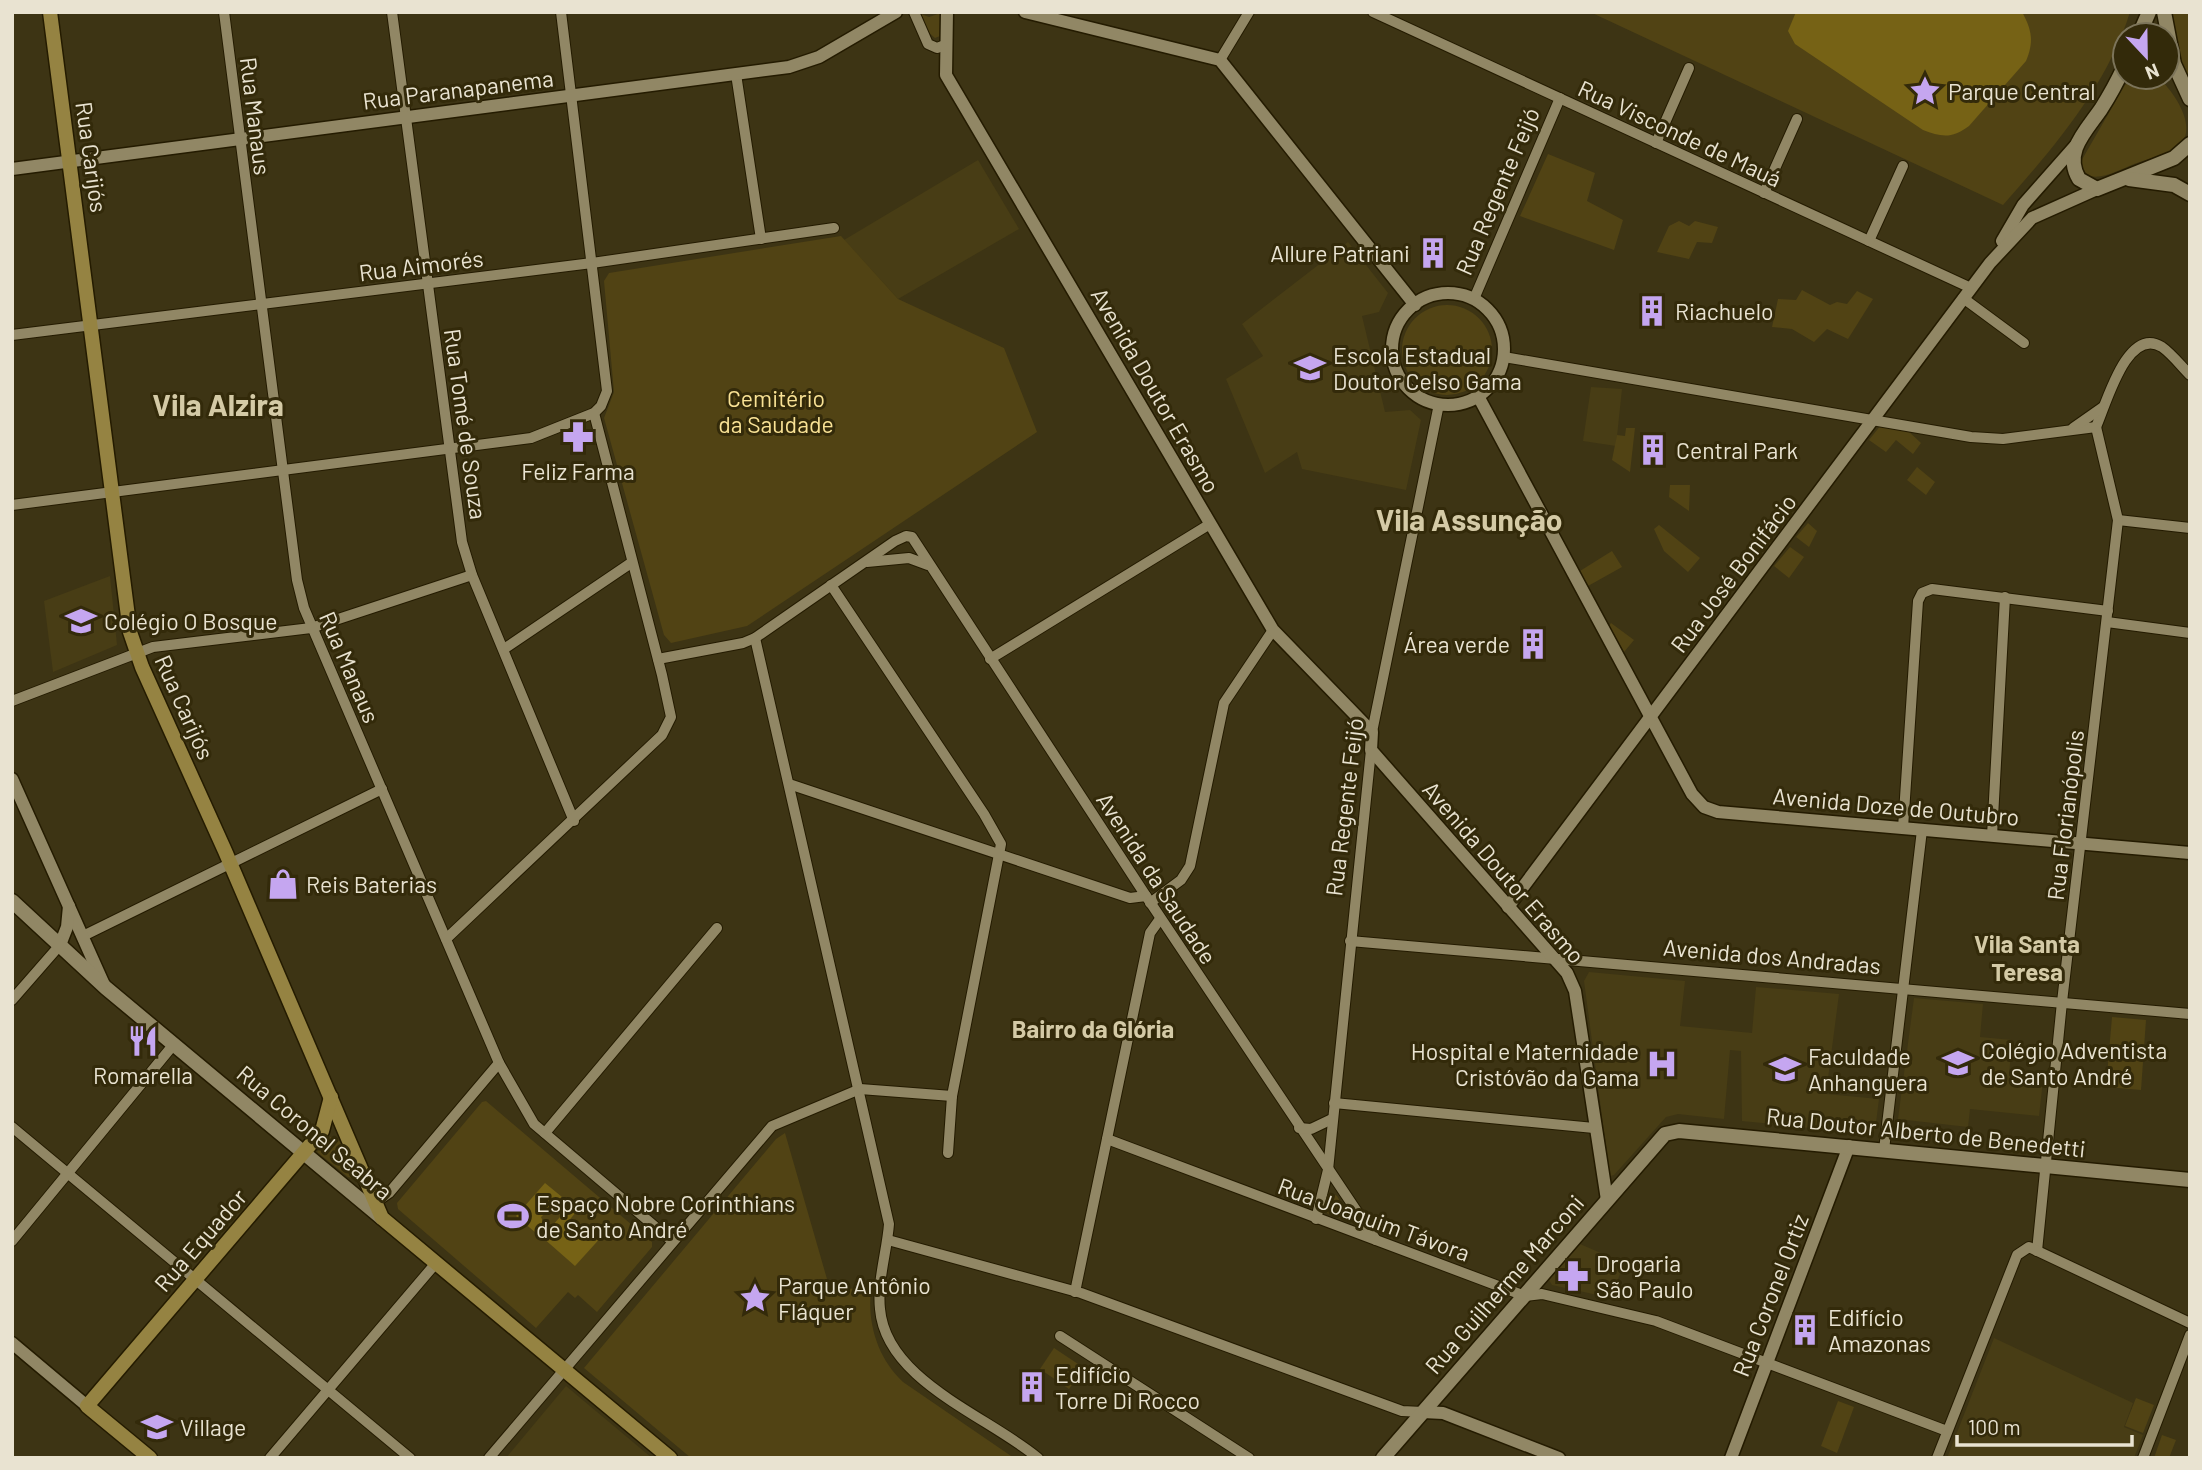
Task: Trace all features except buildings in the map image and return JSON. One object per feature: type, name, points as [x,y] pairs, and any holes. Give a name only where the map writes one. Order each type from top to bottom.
[{"type":"main road","name":"Rua Carijós","points":[[50,12],[112,492],[136,652],[231,864],[382,1218]]},
{"type":"main road","points":[[2181,83],[2190,99]]},
{"type":"main road","points":[[2111,90],[2076,145],[2073,162],[2076,174],[2085,184],[2098,189],[2174,158],[2190,144]]},
{"type":"main road","points":[[2124,179],[2174,185],[2190,194]]},
{"type":"main road","points":[[12,901],[106,988]]},
{"type":"main road","name":"Rua Coronel Seabra","points":[[106,988],[670,1458]]},
{"type":"main road","name":"Rua Equador","points":[[87,1406],[323,1131],[328,1119],[331,1096]]},
{"type":"main road","points":[[323,1131],[335,1130],[349,1140]]},
{"type":"main road","name":"Rua Doutor Alberto de Benedetti","points":[[1659,1139],[1679,1131],[2190,1180]]},
{"type":"main road","name":"Rua Guilherme Marconi","points":[[1383,1458],[1659,1139]]},
{"type":"main road","points":[[87,1406],[150,1458]]},
{"type":"street","name":"Rua Manaus","points":[[224,12],[297,580],[311,628],[499,1063],[527,1114],[545,1133],[672,1241]]},
{"type":"street","name":"Rua Tomé de Souza","points":[[392,12],[462,542],[472,575],[574,821]]},
{"type":"street","points":[[12,505],[531,438],[594,413],[601,406],[607,391],[561,12]]},
{"type":"street","name":"Rua Paranapanema","points":[[12,169],[407,116],[571,97],[806,63],[896,12]]},
{"type":"street","points":[[914,12],[928,44],[937,48],[945,45]]},
{"type":"street","name":"Avenida Doutor Erasmo","points":[[947,12],[944,70],[949,80],[1210,524],[1273,630],[1372,732]]},
{"type":"street","points":[[1025,12],[1220,60],[1415,304]]},
{"type":"street","points":[[1220,60],[1249,12]]},
{"type":"street","name":"Rua Visconde de Mauá","points":[[1373,12],[1869,241],[1967,293],[2024,343]]},
{"type":"street","points":[[1656,143],[1689,68]]},
{"type":"street","points":[[736,74],[761,239]]},
{"type":"street","name":"Rua Regente Feijó","points":[[1474,299],[1559,99]]},
{"type":"street","points":[[1764,193],[1797,119]]},
{"type":"street","name":"Rua José Bonifácio","points":[[1990,263],[2023,205],[2076,145]]},
{"type":"street","points":[[1869,241],[1903,166]]},
{"type":"street","name":"Rua José Bonifácio","points":[[1508,907],[1990,263],[2032,218],[2098,189]]},
{"type":"street","name":"Rua Aimorés","points":[[12,335],[592,263],[834,228]]},
{"type":"street","points":[[1442,294],[1456,294],[1474,299],[1497,322],[1503,338],[1504,358],[1495,379],[1478,396],[1460,404],[1439,404],[1412,392],[1401,378],[1394,362],[1393,345],[1397,327],[1415,304],[1442,294]]},
{"type":"street","points":[[1504,358],[1986,439],[2063,433],[2096,427],[2125,360],[2140,345],[2163,348],[2190,375]]},
{"type":"street","name":"Avenida Doze de Outubro","points":[[1478,396],[1692,794],[1710,810],[2190,853]]},
{"type":"street","points":[[2063,433],[2091,418],[2108,402]]},
{"type":"street","name":"Rua Regente Feijó","points":[[1316,1219],[1328,1170],[1372,732],[1439,404]]},
{"type":"street","points":[[446,939],[574,821],[668,726],[671,711],[594,413]]},
{"type":"street","name":"Rua Florianópolis","points":[[2033,1249],[2045,1166],[2118,520],[2096,427]]},
{"type":"street","points":[[2118,520],[2190,528]]},
{"type":"street","points":[[990,659],[1210,524]]},
{"type":"street","points":[[658,659],[743,643],[755,638],[900,538],[913,540],[915,552],[908,558]]},
{"type":"street","name":"Avenida da Saudade","points":[[913,540],[1298,1128],[1376,1240]]},
{"type":"street","points":[[861,564],[908,558],[928,565]]},
{"type":"street","points":[[504,649],[631,563]]},
{"type":"street","points":[[12,701],[153,647],[311,628],[472,575]]},
{"type":"street","points":[[831,585],[997,833],[1001,855],[952,1096],[948,1153]]},
{"type":"street","points":[[1903,828],[1918,601],[1922,593],[1931,589],[2108,611]]},
{"type":"street","points":[[1993,836],[2005,597]]},
{"type":"street","points":[[2107,622],[2190,633]]},
{"type":"street","points":[[789,784],[1130,898],[1148,900],[1181,880],[1190,866],[1224,703],[1273,630]]},
{"type":"street","points":[[755,638],[889,1224],[880,1313],[901,1359],[919,1377],[1038,1458]]},
{"type":"street","name":"Avenida Doutor Erasmo","points":[[1371,750],[1567,973],[1575,991],[1607,1200]]},
{"type":"street","name":"Rua Coronel Seabra","points":[[12,779],[106,988]]},
{"type":"street","points":[[83,936],[382,789]]},
{"type":"street","points":[[1884,1150],[1922,830]]},
{"type":"street","points":[[12,1000],[60,945],[67,928],[69,906]]},
{"type":"street","points":[[1075,1292],[1150,933],[1160,919]]},
{"type":"street","points":[[545,1133],[717,928]]},
{"type":"street","name":"Avenida dos Andradas","points":[[1350,941],[1552,956],[2190,1014]]},
{"type":"street","points":[[12,1241],[70,1174],[174,1044]]},
{"type":"street","points":[[376,1202],[389,1193],[499,1063]]},
{"type":"street","points":[[489,1458],[772,1126],[860,1090],[952,1096]]},
{"type":"street","points":[[1334,1103],[1594,1128]]},
{"type":"street","points":[[1298,1128],[1311,1129],[1332,1119]]},
{"type":"street","points":[[12,1127],[410,1458]]},
{"type":"street","name":"Rua Joaquim Távora","points":[[1107,1139],[1525,1296],[1542,1294],[1647,1318],[1947,1431]]},
{"type":"street","name":"Rua Coronel Ortiz","points":[[1731,1458],[1849,1146]]},
{"type":"street","points":[[888,1240],[1075,1292],[1402,1411],[1443,1413],[1538,1454],[1559,1458]]},
{"type":"street","points":[[1937,1458],[2017,1255],[2033,1249],[2190,1323]]},
{"type":"street","points":[[270,1458],[436,1263]]},
{"type":"street","points":[[2143,1458],[2190,1335]]},
{"type":"street","points":[[1060,1336],[1249,1458]]},
{"type":"street","points":[[12,1343],[87,1406]]},
{"type":"shaded area","points":[[1796,12],[2022,12],[2030,30],[2031,42],[2026,61],[1969,126],[1952,135],[1941,135],[1923,130],[1795,44],[1788,31]]},
{"type":"shaded area","points":[[978,160],[1019,229],[898,299],[844,240]]},
{"type":"shaded area","name":"Escola Estadual Doutor Celso Gama","points":[[1348,242],[1388,293],[1379,312],[1362,316],[1385,412],[1410,410],[1421,420],[1406,490],[1302,469],[1297,452],[1265,473],[1226,379],[1263,356],[1242,324]]},
{"type":"shaded area","points":[[1591,387],[1622,389],[1616,446],[1583,441]]},
{"type":"shaded area","name":"Colégio O Bosque","points":[[110,576],[117,645],[53,672],[44,601]]},
{"type":"shaded area","points":[[1589,972],[1685,981],[1680,1026],[1752,1033],[1756,987],[1839,994],[1826,1094],[1879,1099],[1875,1131],[1871,1134],[1742,1121],[1741,1051],[1730,1050],[1724,1119],[1678,1114],[1666,1117],[1614,1175],[1610,1176],[1584,981]]},
{"type":"shaded area","name":"Colégio Adventista de Santo André","points":[[1914,998],[1983,1004],[1980,1037],[2012,1040],[2009,1076],[2043,1080],[2039,1116],[1970,1109],[1968,1127],[1898,1119]]},
{"type":"shaded area","points":[[545,1183],[562,1197],[541,1217],[544,1224],[536,1233],[516,1216]]},
{"type":"shaded area","points":[[569,1207],[576,1212],[567,1223],[583,1237],[593,1225],[604,1234],[575,1266],[542,1237]]},
{"type":"shaded area","points":[[1580,1244],[1624,1263],[1611,1298],[1552,1285],[1549,1280]]},
{"type":"shaded area","points":[[1994,1338],[2133,1403],[2124,1427],[2143,1435],[2134,1458],[1947,1458]]},
{"type":"shaded area","points":[[566,1386],[652,1458],[506,1458]]},
{"type":"green space","name":"Parque Central","points":[[1590,12],[2130,12],[2127,21],[2111,21],[2111,58],[2093,90],[2060,138],[2003,205]]},
{"type":"green space","points":[[2175,12],[2190,12],[2190,81],[2181,64],[2181,21],[2171,21]]},
{"type":"green space","points":[[941,13],[940,36],[935,38],[928,32],[921,14],[929,17]]},
{"type":"green space","points":[[2122,91],[2172,93],[2186,123],[2183,142],[2175,149],[2098,177],[2087,175],[2080,163]]},
{"type":"green space","points":[[1548,154],[1595,173],[1587,201],[1623,220],[1614,250],[1520,216]]},
{"type":"green space","points":[[1679,221],[1689,226],[1695,221],[1718,227],[1712,243],[1697,242],[1689,259],[1657,252],[1669,226]]},
{"type":"green space","name":"Cemitério da Saudade","points":[[841,236],[898,299],[1004,348],[1037,432],[747,626],[671,643],[664,635],[604,418],[614,392],[604,281],[609,273]]},
{"type":"green space","points":[[1802,290],[1830,305],[1837,302],[1847,304],[1857,291],[1873,299],[1848,339],[1827,329],[1814,342],[1792,329],[1772,327],[1778,299],[1796,300]]},
{"type":"green space","points":[[1438,305],[1456,305],[1472,312],[1485,325],[1492,341],[1492,359],[1485,375],[1472,388],[1456,395],[1438,395],[1422,388],[1409,375],[1402,359],[1402,341],[1409,325],[1422,312]]},
{"type":"green space","points":[[1881,425],[1907,430],[1921,443],[1913,454],[1896,440],[1886,452],[1869,440]]},
{"type":"green space","points":[[1626,428],[1635,428],[1630,472],[1612,460],[1617,435],[1625,436]]},
{"type":"green space","points":[[1917,467],[1935,482],[1926,495],[1907,480]]},
{"type":"green space","points":[[1670,485],[1690,485],[1689,511],[1669,497]]},
{"type":"green space","points":[[1808,523],[1817,531],[1809,547],[1796,537]]},
{"type":"green space","points":[[1659,525],[1700,558],[1688,572],[1664,551],[1654,529]]},
{"type":"green space","points":[[1790,547],[1804,557],[1789,578],[1774,566]]},
{"type":"green space","points":[[1612,551],[1622,567],[1588,586],[1580,571]]},
{"type":"green space","points":[[1611,623],[1634,640],[1624,652],[1609,626]]},
{"type":"green space","points":[[2112,1017],[2146,1020],[2141,1090],[2106,1087]]},
{"type":"green space","name":"Espaço Nobre Corinthians de Santo André","points":[[486,1101],[652,1242],[652,1247],[597,1312],[578,1295],[575,1298],[568,1292],[536,1328],[398,1209],[397,1203],[482,1102]]},
{"type":"green space","name":"Parque Antônio Fláquer","points":[[785,1133],[829,1286],[871,1291],[871,1315],[876,1340],[894,1373],[903,1382],[1014,1458],[691,1458],[584,1368],[776,1139]]},
{"type":"green space","points":[[330,1137],[338,1138],[354,1173],[352,1178],[317,1152]]},
{"type":"green space","points":[[1335,1195],[1337,1196],[1352,1222],[1327,1213]]},
{"type":"green space","points":[[1054,1348],[1084,1368],[1069,1389],[1040,1369]]},
{"type":"green space","points":[[2136,1398],[2154,1405],[2143,1433],[2125,1426]]},
{"type":"green space","points":[[1838,1401],[1854,1407],[1837,1453],[1821,1446]]},
{"type":"green space","points":[[2162,1435],[2176,1440],[2169,1458],[2154,1458]]},
{"type":"place","name":"Parque Central","points":[[1925,91]]},
{"type":"place","name":"Allure Patriani","points":[[1433,253]]},
{"type":"place","name":"Riachuelo","points":[[1652,311]]},
{"type":"place","name":"Escola Estadual Doutor Celso Gama","points":[[1310,368]]},
{"type":"place","name":"Feliz Farma","points":[[578,437]]},
{"type":"place","name":"Central Park","points":[[1653,450]]},
{"type":"place","name":"Colégio O Bosque","points":[[81,621]]},
{"type":"place","name":"Área verde","points":[[1533,644]]},
{"type":"place","name":"Reis Baterias","points":[[283,884]]},
{"type":"place","name":"Romarella","points":[[143,1041]]},
{"type":"place","name":"Colégio Adventista de Santo André","points":[[1958,1063]]},
{"type":"place","name":"Hospital e Maternidade Cristóvão da Gama","points":[[1662,1064]]},
{"type":"place","name":"Faculdade Anhanguera","points":[[1785,1069]]},
{"type":"place","name":"Espaço Nobre Corinthians de Santo André","points":[[513,1216]]},
{"type":"place","name":"Drogaria São Paulo","points":[[1573,1276]]},
{"type":"place","name":"Parque Antônio Fláquer","points":[[755,1298]]},
{"type":"place","name":"Edifício Amazonas","points":[[1805,1330]]},
{"type":"place","name":"Edifício Torre Di Rocco","points":[[1032,1387]]},
{"type":"place","name":"Village","points":[[157,1427]]},
{"type":"district","name":"Vila Alzira","points":[[218,404]]},
{"type":"district","name":"Vila Assunção","points":[[1469,519]]},
{"type":"district","name":"Vila Santa Teresa","points":[[2027,957]]},
{"type":"district","name":"Bairro da Glória","points":[[1093,1028]]}]
